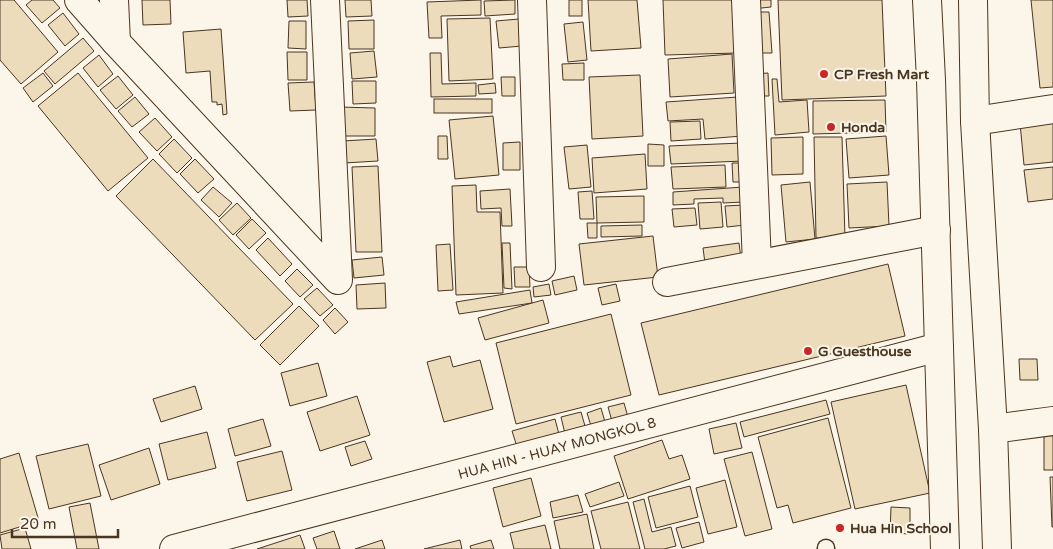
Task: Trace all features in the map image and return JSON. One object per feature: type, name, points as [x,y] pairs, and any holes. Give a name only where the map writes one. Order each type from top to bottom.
[{"type":"street","points":[[79,0],[338,280],[325,0]]},
{"type":"street","points":[[114,0],[116,42]]},
{"type":"street","points":[[532,0],[541,267]]},
{"type":"street","points":[[746,0],[756,264]]},
{"type":"street","points":[[927,0],[945,549]]},
{"type":"street","points":[[973,0],[975,121],[993,429],[997,549]]},
{"type":"street","points":[[975,121],[1053,109]]},
{"type":"street","points":[[667,282],[936,230]]},
{"type":"street","name":"HUA HIN - HUAY MONGKOL 8","points":[[174,549],[939,347]]},
{"type":"street","points":[[993,429],[1053,421]]},
{"type":"building","points":[[0,0],[14,0],[58,52],[21,84],[0,60]]},
{"type":"building","points":[[32,0],[53,0],[60,8],[42,23],[26,5]]},
{"type":"building","points":[[142,0],[170,0],[171,24],[143,25]]},
{"type":"building","points":[[287,0],[307,0],[308,16],[288,17]]},
{"type":"building","points":[[345,0],[371,0],[372,16],[346,17]]},
{"type":"building","points":[[481,0],[481,15],[441,16],[442,38],[429,38],[427,2]]},
{"type":"building","points":[[515,0],[515,14],[485,16],[484,1]]},
{"type":"building","points":[[569,0],[582,0],[582,16],[569,16]]},
{"type":"building","points":[[588,0],[637,0],[641,48],[591,51]]},
{"type":"building","points":[[663,0],[735,0],[737,53],[665,55]]},
{"type":"building","points":[[752,0],[771,0],[771,7],[752,9]]},
{"type":"building","points":[[778,0],[882,0],[886,96],[782,100]]},
{"type":"building","points":[[1031,0],[1053,0],[1053,87],[1040,88]]},
{"type":"building","points":[[752,12],[769,12],[772,53],[755,53]]},
{"type":"building","points":[[63,13],[79,34],[65,46],[48,25]]},
{"type":"building","points":[[490,18],[493,79],[449,81],[447,19]]},
{"type":"building","points":[[519,19],[522,46],[499,48],[496,21]]},
{"type":"building","points":[[374,20],[374,49],[349,49],[348,21]]},
{"type":"building","points":[[289,21],[306,21],[306,49],[288,48]]},
{"type":"building","points":[[583,22],[587,60],[568,62],[564,24]]},
{"type":"building","points":[[221,29],[227,114],[223,115],[222,104],[217,105],[217,102],[212,102],[210,71],[186,73],[183,32]]},
{"type":"building","points":[[83,38],[94,51],[55,84],[44,71]]},
{"type":"building","points":[[374,51],[377,77],[352,79],[350,53]]},
{"type":"building","points":[[287,52],[307,52],[307,80],[288,80]]},
{"type":"building","points":[[430,53],[441,53],[442,84],[476,83],[476,96],[431,97]]},
{"type":"building","points":[[732,54],[734,93],[670,97],[668,59]]},
{"type":"building","points":[[99,55],[113,74],[98,87],[83,68]]},
{"type":"building","points":[[584,63],[584,80],[563,80],[562,64]]},
{"type":"building","points":[[43,73],[53,86],[33,102],[23,88]]},
{"type":"building","points":[[78,73],[148,158],[108,191],[38,106]]},
{"type":"building","points":[[768,73],[769,96],[756,96],[755,74]]},
{"type":"building","points":[[640,75],[643,136],[592,139],[589,77]]},
{"type":"building","points":[[118,76],[133,95],[116,109],[100,90]]},
{"type":"building","points":[[501,77],[515,77],[515,96],[502,96]]},
{"type":"building","points":[[772,79],[777,79],[779,102],[807,100],[809,132],[775,135]]},
{"type":"building","points":[[352,81],[376,81],[376,103],[353,104]]},
{"type":"building","points":[[314,82],[316,110],[290,111],[288,83]]},
{"type":"building","points":[[495,83],[496,93],[479,94],[478,85]]},
{"type":"building","points":[[135,97],[149,114],[132,127],[118,111]]},
{"type":"building","points":[[738,97],[742,136],[705,139],[703,119],[668,121],[666,102]]},
{"type":"building","points":[[434,99],[492,99],[492,113],[434,113]]},
{"type":"building","points":[[885,100],[886,132],[813,134],[813,101]]},
{"type":"building","points":[[339,107],[375,108],[375,136],[338,136]]},
{"type":"building","points":[[493,116],[499,175],[455,179],[449,120]]},
{"type":"building","points":[[155,118],[172,137],[157,151],[139,132]]},
{"type":"building","points":[[1053,119],[1053,162],[1024,165],[1020,123]]},
{"type":"building","points":[[700,121],[701,139],[671,141],[670,122]]},
{"type":"building","points":[[438,136],[447,136],[448,159],[438,159]]},
{"type":"building","points":[[886,136],[889,175],[849,178],[846,139]]},
{"type":"building","points":[[803,137],[803,174],[772,175],[771,138]]},
{"type":"building","points":[[814,137],[842,137],[845,238],[816,238]]},
{"type":"building","points":[[174,139],[192,158],[177,173],[159,154]]},
{"type":"building","points":[[376,139],[378,161],[344,163],[343,141]]},
{"type":"building","points":[[520,142],[520,170],[503,170],[503,143]]},
{"type":"building","points":[[742,143],[743,161],[671,164],[669,146]]},
{"type":"building","points":[[648,144],[664,145],[664,166],[648,166]]},
{"type":"building","points":[[587,145],[591,187],[569,189],[564,147]]},
{"type":"building","points":[[645,154],[647,189],[594,193],[592,158]]},
{"type":"building","points":[[153,159],[293,304],[255,340],[116,196]]},
{"type":"building","points":[[195,159],[214,179],[198,193],[180,174]]},
{"type":"building","points":[[732,163],[744,163],[745,182],[733,182]]},
{"type":"building","points":[[725,165],[726,187],[673,189],[671,167]]},
{"type":"building","points":[[378,166],[382,252],[356,252],[352,167]]},
{"type":"building","points":[[1053,167],[1053,199],[1028,202],[1024,170]]},
{"type":"building","points":[[810,182],[815,239],[786,242],[781,185]]},
{"type":"building","points":[[887,182],[889,226],[849,228],[847,184]]},
{"type":"building","points":[[476,185],[477,212],[500,212],[503,293],[456,295],[452,186]]},
{"type":"building","points":[[213,187],[232,203],[219,217],[201,200]]},
{"type":"building","points":[[743,187],[744,202],[723,203],[723,198],[694,199],[694,204],[673,205],[673,192]]},
{"type":"building","points":[[510,189],[512,226],[502,226],[501,208],[481,209],[480,191]]},
{"type":"building","points":[[592,191],[594,219],[580,219],[578,192]]},
{"type":"building","points":[[644,196],[644,222],[597,223],[596,197]]},
{"type":"building","points":[[721,202],[723,227],[700,229],[698,203]]},
{"type":"building","points":[[237,203],[251,218],[233,235],[219,220]]},
{"type":"building","points":[[744,205],[745,225],[727,227],[725,206]]},
{"type":"building","points":[[695,208],[697,225],[674,227],[672,209]]},
{"type":"building","points":[[252,219],[266,233],[249,249],[236,235]]},
{"type":"building","points":[[587,223],[597,223],[597,238],[588,238]]},
{"type":"building","points":[[642,225],[642,236],[601,237],[601,226]]},
{"type":"building","points":[[653,236],[658,277],[584,285],[579,244]]},
{"type":"building","points":[[268,238],[292,264],[280,276],[256,250]]},
{"type":"building","points":[[502,243],[510,243],[512,289],[504,288]]},
{"type":"building","points":[[739,243],[741,259],[705,263],[703,248]]},
{"type":"building","points":[[450,244],[453,290],[438,291],[436,245]]},
{"type":"building","points":[[382,257],[384,275],[354,278],[352,260]]},
{"type":"building","points":[[888,264],[905,336],[659,395],[641,323]]},
{"type":"building","points":[[514,267],[529,267],[530,287],[515,287]]},
{"type":"building","points":[[297,269],[313,285],[300,297],[285,281]]},
{"type":"building","points":[[574,276],[577,290],[555,295],[552,281]]},
{"type":"building","points":[[385,283],[386,308],[357,309],[356,285]]},
{"type":"building","points":[[549,284],[551,295],[534,297],[533,287]]},
{"type":"building","points":[[616,284],[620,301],[602,305],[598,288]]},
{"type":"building","points":[[317,288],[333,305],[320,316],[304,299]]},
{"type":"building","points":[[530,290],[532,303],[459,314],[456,302]]},
{"type":"building","points":[[543,300],[549,323],[485,340],[478,318]]},
{"type":"building","points":[[299,306],[319,326],[280,365],[260,345]]},
{"type":"building","points":[[335,308],[348,322],[335,334],[323,320]]},
{"type":"building","points":[[611,314],[631,395],[516,424],[496,343]]},
{"type":"building","points":[[450,356],[453,367],[480,360],[493,409],[444,422],[427,362]]},
{"type":"building","points":[[1019,359],[1037,359],[1038,380],[1020,380]]},
{"type":"building","points":[[318,363],[327,396],[290,406],[281,373]]},
{"type":"building","points":[[906,385],[930,493],[855,509],[831,402]]},
{"type":"building","points":[[195,386],[202,409],[161,422],[153,399]]},
{"type":"building","points":[[357,396],[370,435],[320,451],[307,412]]},
{"type":"building","points":[[826,400],[830,414],[744,437],[740,422]]},
{"type":"building","points":[[624,403],[628,417],[612,421],[608,407]]},
{"type":"building","points":[[601,408],[605,422],[591,426],[587,413]]},
{"type":"building","points":[[581,412],[587,433],[566,438],[561,417]]},
{"type":"building","points":[[828,418],[851,508],[793,523],[788,505],[777,508],[758,437]]},
{"type":"building","points":[[263,419],[271,446],[235,456],[228,429]]},
{"type":"building","points":[[555,419],[560,438],[518,450],[512,431]]},
{"type":"building","points":[[736,423],[742,448],[714,454],[709,429]]},
{"type":"building","points":[[207,432],[216,468],[168,480],[159,444]]},
{"type":"building","points":[[1044,434],[1053,434],[1053,470],[1044,470]]},
{"type":"building","points":[[662,440],[669,459],[682,455],[690,479],[628,499],[614,456]]},
{"type":"building","points":[[365,441],[372,459],[351,466],[345,447]]},
{"type":"building","points":[[88,444],[101,496],[49,509],[36,456]]},
{"type":"building","points":[[149,448],[160,484],[111,500],[99,465]]},
{"type":"building","points":[[282,451],[292,490],[247,501],[237,462]]},
{"type":"building","points":[[752,452],[772,529],[745,536],[724,459]]},
{"type":"building","points":[[19,453],[39,521],[0,533],[0,459]]},
{"type":"building","points":[[1050,477],[1053,477],[1053,527],[1052,527]]},
{"type":"building","points":[[531,478],[541,516],[503,527],[493,488]]},
{"type":"building","points":[[725,480],[737,527],[708,534],[696,488]]},
{"type":"building","points":[[619,482],[624,496],[590,507],[585,494]]},
{"type":"building","points":[[690,486],[698,517],[656,528],[648,497]]},
{"type":"building","points":[[578,495],[583,512],[553,518],[550,502]]},
{"type":"building","points":[[644,499],[652,532],[671,527],[676,546],[664,549],[645,549],[633,502]]},
{"type":"building","points":[[628,502],[640,549],[601,549],[591,511]]},
{"type":"building","points":[[90,503],[99,549],[77,549],[69,507]]},
{"type":"building","points":[[891,507],[910,508],[910,534],[890,533]]},
{"type":"building","points":[[587,514],[594,549],[560,549],[554,521]]},
{"type":"building","points":[[699,522],[704,542],[682,548],[676,528]]},
{"type":"building","points":[[545,525],[551,549],[514,549],[510,533]]},
{"type":"building","points":[[25,528],[31,549],[2,549],[0,535]]},
{"type":"building","points":[[334,531],[340,549],[317,549],[313,538]]},
{"type":"building","points":[[300,535],[305,549],[257,549]]},
{"type":"building","points":[[382,540],[385,549],[355,549]]},
{"type":"building","points":[[460,540],[462,549],[424,549]]},
{"type":"building","points":[[491,540],[494,549],[471,549],[470,546]]},
{"type":"place","name":"CP Fresh Mart","points":[[824,74]]},
{"type":"place","name":"Honda","points":[[831,127]]},
{"type":"place","name":"G Guesthouse","points":[[808,351]]},
{"type":"place","name":"Hua Hin School","points":[[840,528]]}]
